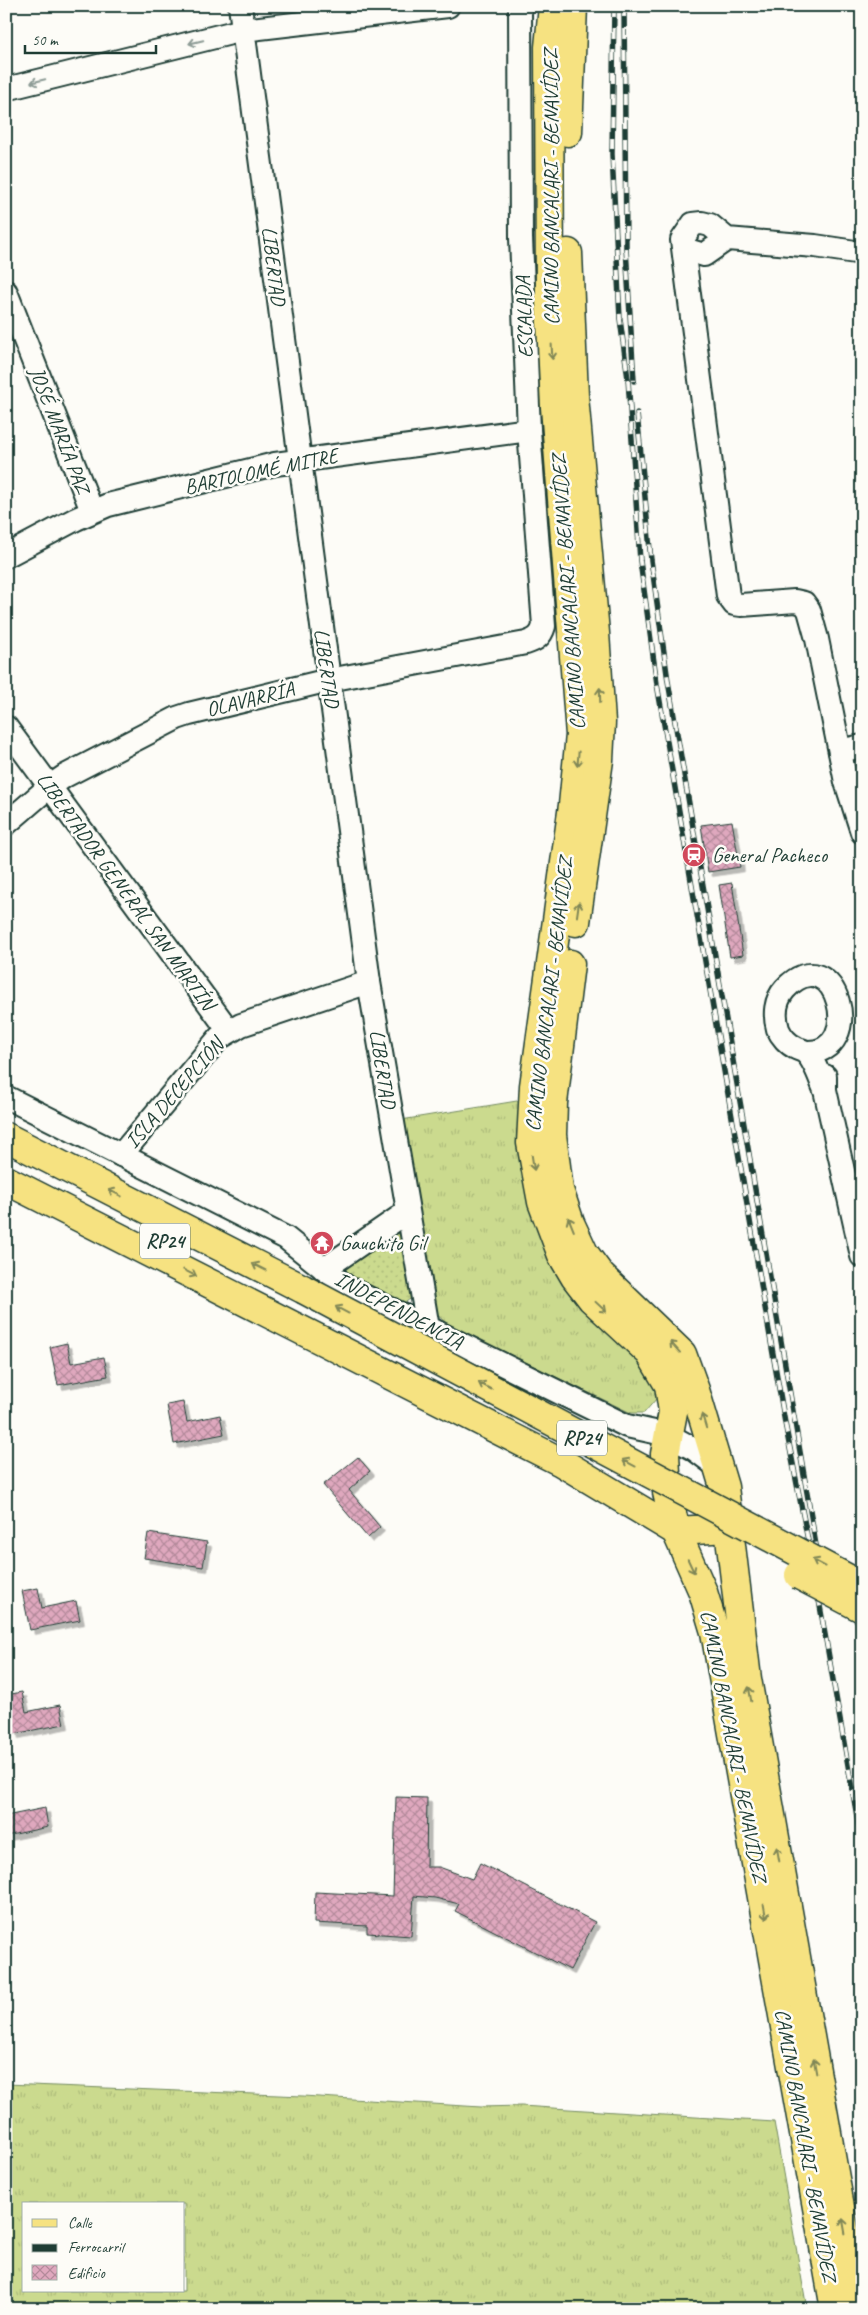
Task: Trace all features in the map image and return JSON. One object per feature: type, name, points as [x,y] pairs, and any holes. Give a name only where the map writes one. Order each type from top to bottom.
[{"type":"main road","name":"CAMINO BANCALARI - BENAVÍDEZ","points":[[553,6],[549,47],[550,301],[555,407],[580,735],[573,805],[534,1086],[531,1143],[542,1202],[562,1255],[575,1277],[592,1298],[650,1353],[669,1385],[673,1412],[664,1467],[676,1531],[703,1592],[715,1632],[835,2309]]},
{"type":"main road","name":"CAMINO BANCALARI - BENAVÍDEZ","points":[[573,6],[566,178],[568,279],[574,396],[597,650],[601,735],[555,1074],[552,1143],[559,1190],[570,1223],[584,1253],[601,1276],[682,1354],[696,1390],[724,1487],[730,1528],[734,1584],[747,1679],[858,2309]]},
{"type":"main road","name":"RP24","points":[[6,1137],[303,1289],[862,1586]]},
{"type":"main road","name":"RP24","points":[[6,1160],[324,1321],[862,1608]]},
{"type":"main road","points":[[6,1180],[561,1462],[676,1531],[730,1528]]},
{"type":"street","name":"LIBERTAD","points":[[240,6],[369,982],[428,1328]]},
{"type":"street","points":[[6,89],[243,30],[448,6]]},
{"type":"street","name":"ESCALADA","points":[[520,6],[521,238],[529,430],[544,626]]},
{"type":"street","points":[[862,253],[815,246],[727,239],[710,225],[702,223],[693,224],[682,240],[728,596],[734,604],[741,606],[795,601],[804,603],[809,610],[851,749],[846,782],[862,832]]},
{"type":"street","name":"JOSÉ MARÍA PAZ","points":[[6,292],[92,512]]},
{"type":"street","name":"BARTOLOMÉ MITRE","points":[[6,556],[92,512],[108,506],[299,460],[529,430]]},
{"type":"street","name":"OLAVARRÍA","points":[[6,824],[49,787],[177,718],[329,680],[526,643],[539,637],[544,626]]},
{"type":"street","name":"LIBERTADOR GENERAL SAN MARTÍN","points":[[6,727],[229,1031]]},
{"type":"street","points":[[825,1090],[827,1066],[838,1044],[846,1034],[850,1023],[851,1010],[847,997],[839,987],[828,980],[815,976],[802,978],[790,984],[781,994],[776,1006],[775,1019],[779,1032],[787,1042],[806,1052],[828,1050],[838,1044]]},
{"type":"street","name":"ISLA DECEPCIÓN","points":[[121,1154],[218,1038],[241,1025],[369,982]]},
{"type":"street","points":[[806,1052],[825,1090],[862,1256]]},
{"type":"street","name":"INDEPENDENCIA","points":[[6,1097],[286,1238],[348,1288],[627,1426],[668,1435],[694,1449],[718,1467]]},
{"type":"street","points":[[324,1269],[407,1212]]},
{"type":"green space","points":[[523,1100],[630,1350],[652,1378],[657,1398],[644,1413],[631,1413],[448,1325],[433,1311],[401,1120]]},
{"type":"green space","points":[[395,1233],[402,1235],[414,1296],[406,1302],[350,1275],[346,1270],[347,1265]]},
{"type":"green space","points":[[6,2084],[303,2096],[481,2107],[521,2106],[774,2122],[807,2309],[6,2309]]},
{"type":"building","points":[[732,821],[740,867],[708,872],[701,825]]},
{"type":"building","points":[[732,883],[743,955],[730,957],[719,885]]},
{"type":"building","points":[[67,1343],[71,1363],[104,1357],[108,1376],[58,1385],[50,1347]]},
{"type":"building","points":[[183,1402],[187,1422],[220,1415],[224,1434],[174,1444],[167,1405]]},
{"type":"building","points":[[358,1457],[370,1471],[349,1490],[380,1527],[368,1538],[323,1485]]},
{"type":"building","points":[[148,1533],[207,1542],[203,1567],[144,1558]]},
{"type":"building","points":[[38,1588],[42,1608],[76,1601],[80,1620],[30,1630],[22,1591]]},
{"type":"building","points":[[22,1692],[26,1712],[60,1705],[64,1724],[14,1734],[6,1695]]},
{"type":"building","points":[[396,1797],[427,1798],[426,1867],[439,1867],[472,1879],[480,1863],[595,1922],[570,1970],[455,1911],[459,1904],[435,1898],[414,1896],[411,1936],[367,1933],[367,1926],[314,1923],[315,1892],[393,1896]]},
{"type":"building","points":[[45,1808],[48,1827],[6,1836],[6,1816]]},
{"type":"railway","points":[[614,6],[612,154],[620,319],[628,379],[640,561],[657,684],[785,1423],[813,1566],[862,1845]]},
{"type":"railway","points":[[624,6],[626,248],[634,381]]},
{"type":"railway","points":[[637,413],[651,560],[668,681],[817,1551]]},
{"type":"place","name":"General Pacheco","points":[[694,855]]},
{"type":"place","name":"Gauchito Gil","points":[[322,1243]]}]
